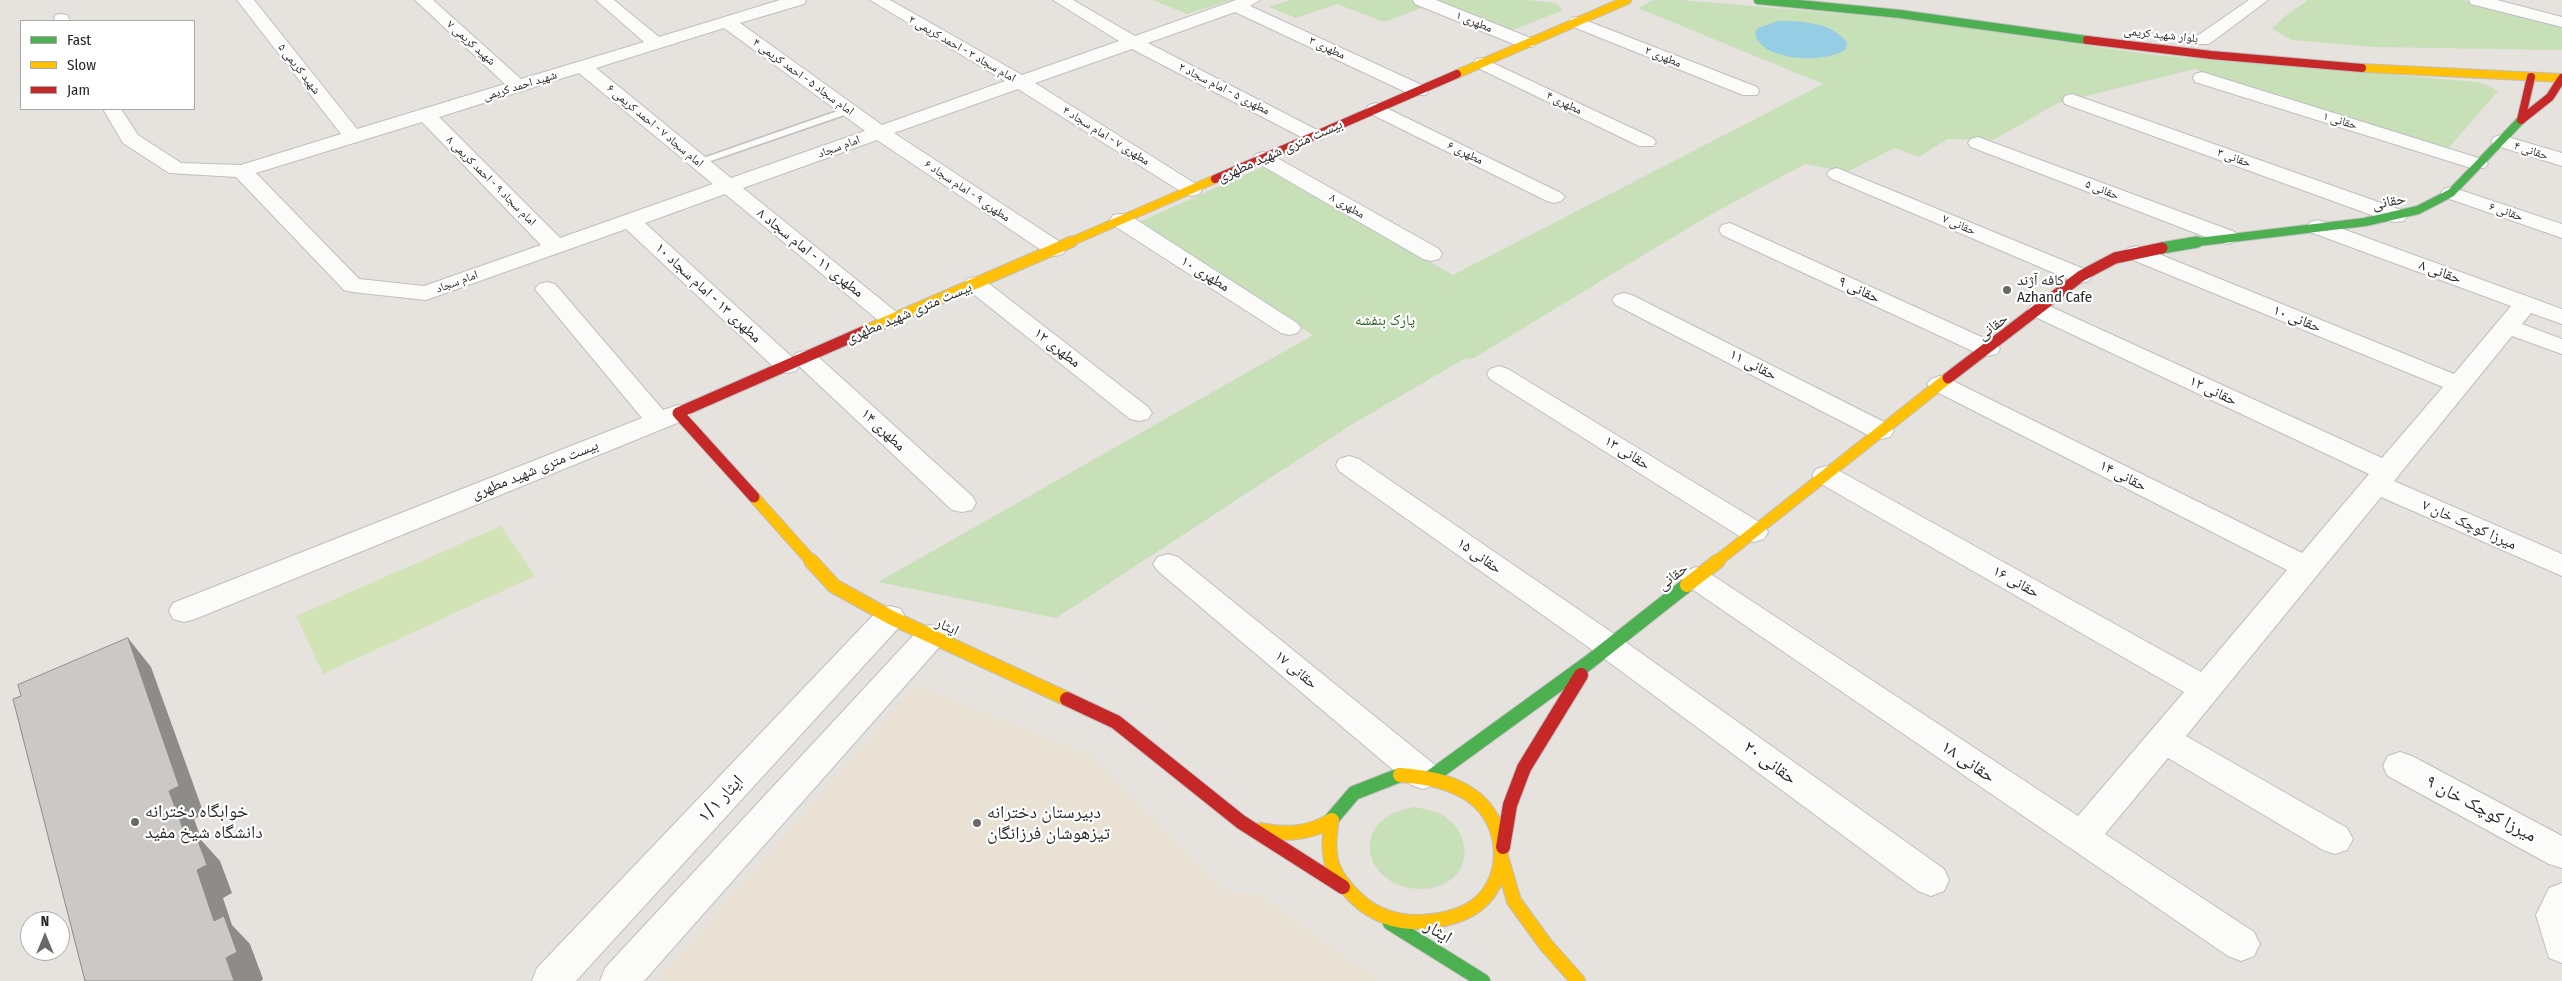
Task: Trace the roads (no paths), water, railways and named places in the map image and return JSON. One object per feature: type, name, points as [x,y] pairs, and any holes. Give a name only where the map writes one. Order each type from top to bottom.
[{"type":"main road","name":"بیست متری شهید مطهری","points":[[668,417],[1527,44],[1579,14],[1627,0]]},
{"type":"main road","name":"بلوار شهید کریمی","points":[[1758,0],[1900,14],[2105,43],[2211,55],[2392,70],[2562,78]]},
{"type":"main road","name":"بلوار شهید کریمی","points":[[2198,40],[2222,42]]},
{"type":"main road","points":[[2520,66],[2531,77],[2521,120]]},
{"type":"main road","points":[[2550,67],[2562,78]]},
{"type":"main road","name":"حقانی","points":[[1427,776],[1598,655],[1940,384],[1988,350],[2082,276],[2115,258],[2136,253],[2227,237],[2318,227],[2415,212],[2438,202],[2451,193],[2521,120],[2558,92],[2562,78]]},
{"type":"main road","name":"ایثار","points":[[668,417],[834,586],[890,617],[1116,722],[1241,822]]},
{"type":"main road","points":[[1578,981],[1546,945],[1514,901],[1502,854],[1499,832],[1482,805],[1456,786],[1427,776],[1400,775],[1378,780],[1358,789],[1343,802],[1332,820],[1327,840],[1329,862],[1343,887],[1355,901],[1374,914],[1396,922],[1419,925],[1443,922],[1464,915],[1482,902],[1494,887],[1501,868],[1502,854],[1510,805],[1524,768],[1598,655]]},
{"type":"main road","points":[[1241,822],[1262,831],[1297,835],[1317,831],[1332,820]]},
{"type":"main road","points":[[1241,822],[1343,887]]},
{"type":"main road","name":"ایثار","points":[[1374,914],[1484,981]]},
{"type":"street","name":"شهید کریمی ۵","points":[[245,0],[353,137]]},
{"type":"street","name":"شهید کریمی ۷","points":[[423,0],[518,86]]},
{"type":"street","points":[[604,0],[656,44]]},
{"type":"street","name":"شهید احمد کریمی","points":[[113,110],[130,139],[176,169],[242,171],[798,0]]},
{"type":"street","name":"امام سجاد ۳ - احمد کریمی ۲","points":[[878,0],[1020,82]]},
{"type":"street","name":"مطهری ۵ - امام سجاد ۲","points":[[1061,0],[1133,42],[1314,136]]},
{"type":"street","name":"مطهری ۱","points":[[1421,0],[1527,44]]},
{"type":"street","points":[[2198,40],[2260,0]]},
{"type":"street","points":[[2477,0],[2561,22]]},
{"type":"street","name":"امام سجاد","points":[[242,171],[352,285],[426,293],[1244,3]]},
{"type":"street","name":"مطهری ۳","points":[[1244,3],[1419,91]]},
{"type":"street","name":"مطهری ۲","points":[[1579,14],[1750,91]]},
{"type":"street","name":"امام سجاد ۵ - احمد کریمی ۴","points":[[726,22],[879,132]]},
{"type":"street","name":"مطهری ۴","points":[[1482,63],[1646,142]]},
{"type":"street","name":"امام سجاد ۷ - احمد کریمی ۶","points":[[582,66],[728,186]]},
{"type":"street","name":"حقانی ۱","points":[[2202,78],[2478,164]]},
{"type":"street","name":"مطهری ۷ - امام سجاد ۴","points":[[1020,82],[1192,190]]},
{"type":"street","name":"حقانی ۳","points":[[2072,100],[2396,216]]},
{"type":"street","name":"مطهری ۶","points":[[1376,109],[1554,197]]},
{"type":"street","name":"امام سجاد ۹ - احمد کریمی ۸","points":[[426,115],[556,247]]},
{"type":"street","name":"مطهری ۹ - امام سجاد ۶","points":[[879,132],[1055,249]]},
{"type":"street","name":"حقانی ۴","points":[[2501,141],[2562,160]]},
{"type":"street","name":"حقانی ۵","points":[[1978,143],[2227,237]]},
{"type":"street","name":"مطهری ۸","points":[[1263,158],[1432,254]]},
{"type":"street","name":"حقانی ۷","points":[[1837,174],[2082,276]]},
{"type":"street","name":"مطهری ۱۱ - امام سجاد ۸","points":[[728,186],[892,320]]},
{"type":"street","name":"حقانی ۶","points":[[2451,193],[2562,231]]},
{"type":"street","name":"مطهری ۱۰","points":[[1121,220],[1289,328]]},
{"type":"street","name":"مطهری ۱۳ - امام سجاد ۱۰","points":[[630,221],[796,362]]},
{"type":"street","name":"حقانی ۸","points":[[2318,227],[2562,317]]},
{"type":"street","name":"حقانی ۹","points":[[1730,230],[1988,350]]},
{"type":"street","name":"حقانی ۱۰","points":[[2136,253],[2458,385]]},
{"type":"street","name":"مطهری ۱۲","points":[[975,284],[1139,413]]},
{"type":"street","points":[[547,288],[668,417]]},
{"type":"street","name":"حقانی ۱۱","points":[[1624,300],[1881,431]]},
{"type":"street","points":[[2082,838],[2526,304]]},
{"type":"street","name":"حقانی ۱۲","points":[[2039,310],[2382,477]]},
{"type":"street","points":[[2507,326],[2562,348]]},
{"type":"street","name":"مطهری ۱۴","points":[[796,362],[962,503]]},
{"type":"street","name":"حقانی ۱۳","points":[[1499,374],[1754,532]]},
{"type":"street","name":"حقانی ۱۴","points":[[1940,384],[2306,567]]},
{"type":"street","name":"بیست متری شهید مطهری","points":[[184,611],[668,417]]},
{"type":"street","name":"حقانی ۱۵","points":[[1349,465],[1598,655]]},
{"type":"street","name":"حقانی ۱۶","points":[[1826,475],[2206,689]]},
{"type":"street","name":"میرزا کوچک خان ۷","points":[[2382,477],[2562,566]]},
{"type":"street","name":"حقانی ۱۷","points":[[1168,564],[1427,776]]},
{"type":"street","name":"حقانی ۱۸","points":[[1696,578],[2241,944]]},
{"type":"street","name":"ایثار ۱/۱","points":[[551,981],[890,617]]},
{"type":"street","points":[[618,981],[931,636]]},
{"type":"street","name":"حقانی ۲۰","points":[[1598,655],[1931,880]]},
{"type":"street","points":[[2163,739],[2335,839]]},
{"type":"street","name":"میرزا کوچک خان ۹","points":[[2400,766],[2562,853]]},
{"type":"lane","points":[[698,162],[849,110]]},
{"type":"water","points":[[1778,21],[1806,22],[1825,27],[1841,36],[1847,43],[1846,49],[1825,57],[1810,58],[1795,58],[1768,50],[1759,43],[1755,33],[1758,28]]},
{"type":"place","name":"کافه آژند Azhand Cafe","points":[[2007,290]]},
{"type":"place","name":"خوابگاه دخترانه دانشگاه شیخ مفید","points":[[135,822]]},
{"type":"place","name":"دبیرستان دخترانه تیزهوشان فرزانگان","points":[[977,823]]},
{"type":"park label","name":"پارک بنفشه","points":[[1385,321]]}]
